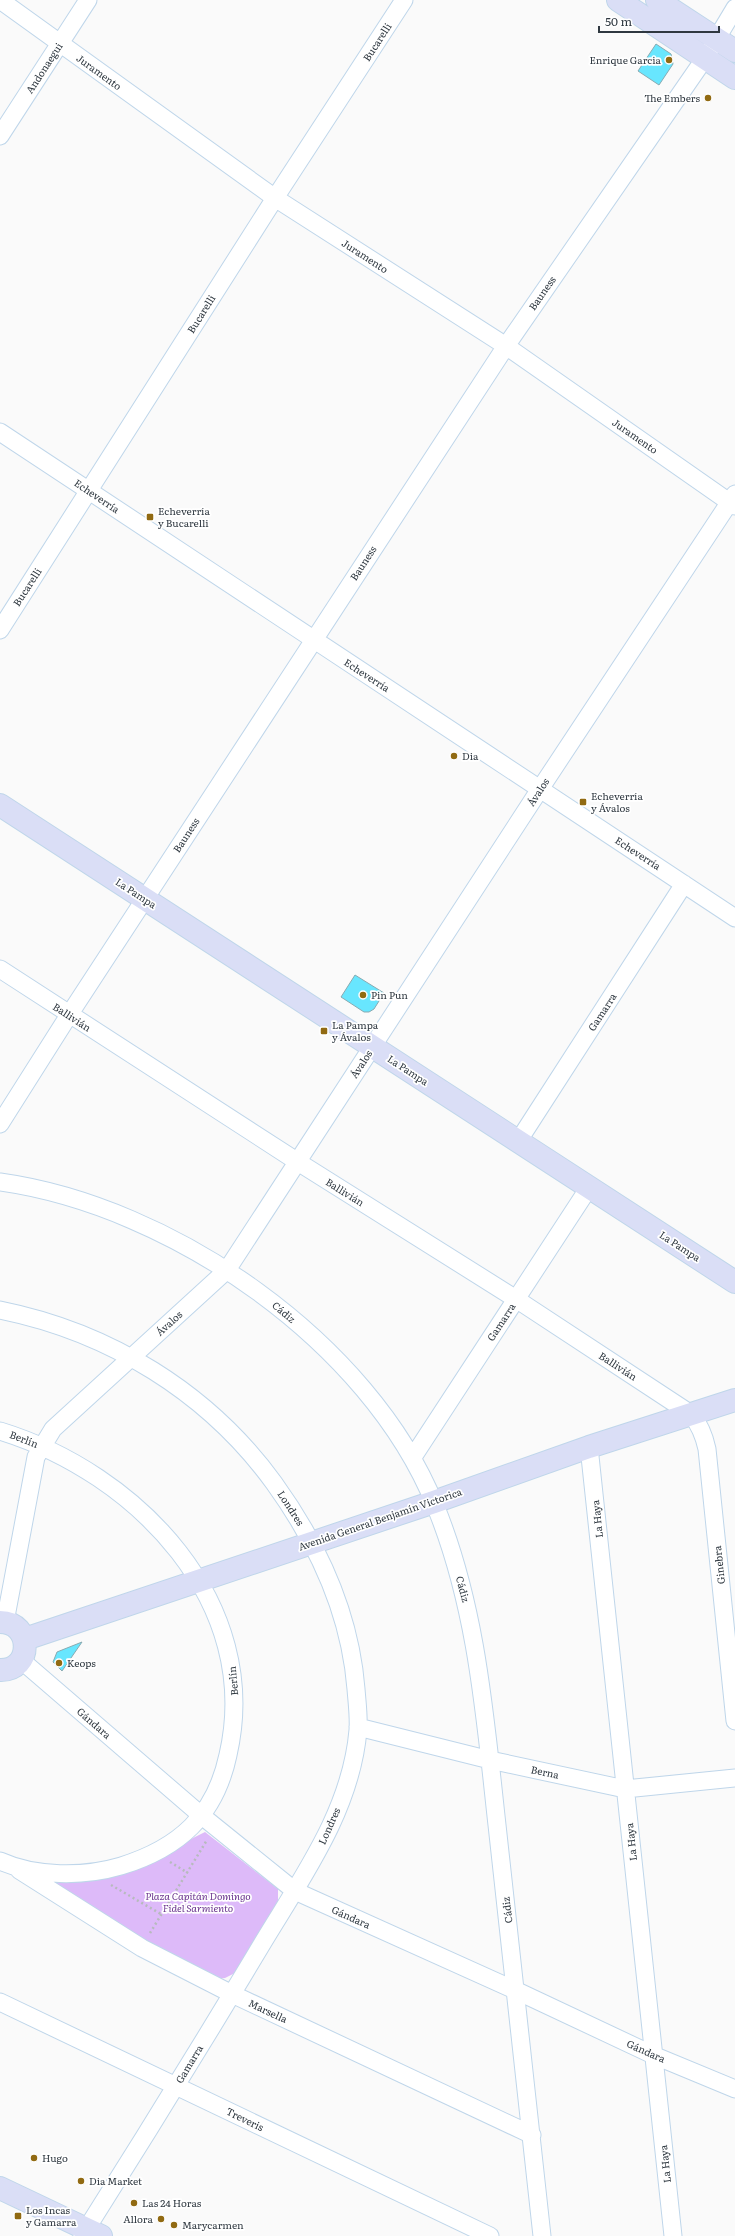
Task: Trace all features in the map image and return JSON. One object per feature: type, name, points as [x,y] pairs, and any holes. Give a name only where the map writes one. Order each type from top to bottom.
[{"type":"street","name":"Juramento","points":[[0,0],[59,44],[275,198],[506,346],[733,501]]},
{"type":"street","name":"Andonaegui","points":[[0,136],[88,0]]},
{"type":"street","name":"Bucarelli","points":[[0,630],[275,198],[404,0]]},
{"type":"street","points":[[618,0],[735,78]]},
{"type":"street","points":[[657,0],[735,51]]},
{"type":"street","name":"Bauness","points":[[0,1124],[4,1106],[69,1015],[506,346],[705,58],[735,8]]},
{"type":"street","name":"Echeverría","points":[[0,432],[735,918]]},
{"type":"street","name":"Ávalos","points":[[2,1622],[36,1457],[53,1429],[227,1270],[540,789],[733,501]]},
{"type":"street","name":"La Pampa","points":[[0,805],[372,1047],[590,1186],[735,1282]]},
{"type":"street","name":"Gamarra","points":[[519,1140],[684,884]]},
{"type":"street","name":"Ballivián","points":[[0,969],[298,1162],[516,1299],[691,1414]]},
{"type":"street","name":"Cádiz","points":[[0,1182],[91,1204],[120,1215],[198,1252],[227,1270],[262,1294],[294,1321],[355,1380],[385,1418],[413,1458],[434,1502],[465,1594],[480,1678],[517,1991],[542,2236]]},
{"type":"street","name":"Gamarra","points":[[413,1458],[590,1186]]},
{"type":"street","name":"Londres","points":[[0,1310],[56,1324],[131,1357],[183,1390],[242,1445],[277,1487],[313,1542],[330,1580],[350,1645],[355,1670],[358,1727],[355,1750],[340,1803],[319,1850],[294,1891]]},
{"type":"street","name":"Avenida General Benjamín Victorica","points":[[25,1639],[434,1502],[589,1447],[735,1400]]},
{"type":"street","name":"Ginebra","points":[[691,1414],[699,1424],[707,1449],[735,1721]]},
{"type":"street","name":"Berlín","points":[[0,1431],[42,1446],[93,1475],[123,1498],[162,1533],[199,1580],[213,1604],[223,1630],[230,1657],[235,1698],[232,1739],[226,1766],[209,1821],[189,1831],[156,1853],[120,1866],[90,1873],[55,1873],[7,1864]]},
{"type":"street","name":"La Haya","points":[[589,1447],[673,2236]]},
{"type":"street","points":[[0,1670],[11,1668],[21,1660],[26,1650],[25,1639],[17,1627],[2,1622]]},
{"type":"street","name":"Gándara","points":[[21,1660],[209,1821],[294,1891],[517,1991],[653,2055],[735,2089]]},
{"type":"street","name":"Berna","points":[[358,1727],[490,1760],[625,1789],[735,1778]]},
{"type":"street","name":"Marsella","points":[[7,1864],[142,1948],[232,1994],[532,2135]]},
{"type":"street","name":"Gamarra","points":[[90,2234],[176,2086],[294,1891]]},
{"type":"street","name":"Treveris","points":[[0,2002],[176,2086],[468,2232],[490,2236]]},
{"type":"street","points":[[0,2188],[90,2234]]},
{"type":"path","points":[[142,1948],[161,1914],[188,1873],[209,1821]]},
{"type":"path","points":[[90,1873],[161,1914]]},
{"type":"green space","name":"Plaza Capitán Domingo Fidel Sarmiento","points":[[205,1832],[278,1889],[278,1901],[237,1972],[225,1978],[215,1979],[55,1889],[55,1881],[165,1852]]},
{"type":"building","points":[[656,44],[671,54],[673,64],[659,85],[638,71]]},
{"type":"building","name":"Pin Pun","points":[[355,975],[384,993],[374,1009],[369,1012],[364,1012],[341,997]]},
{"type":"building","points":[[82,1642],[62,1671],[53,1662],[57,1652]]},
{"type":"place","name":"Enrique Garcia","points":[[669,60]]},
{"type":"place","name":"The Embers","points":[[708,98]]},
{"type":"place","name":"Echeverría y Bucarelli","points":[[150,517]]},
{"type":"place","name":"Dia","points":[[454,756]]},
{"type":"place","name":"Echeverría y Ávalos","points":[[583,802]]},
{"type":"place","name":"Pin Pun","points":[[363,995]]},
{"type":"place","name":"La Pampa y Ávalos","points":[[324,1031]]},
{"type":"place","name":"Keops","points":[[59,1663]]},
{"type":"place","name":"Hugo","points":[[34,2158]]},
{"type":"place","name":"Dia Market","points":[[81,2181]]},
{"type":"place","name":"Las 24 Horas","points":[[134,2203]]},
{"type":"place","name":"Los Incas y Gamarra","points":[[18,2216]]},
{"type":"place","name":"Allora","points":[[161,2219]]},
{"type":"place","name":"Marycarmen","points":[[174,2225]]}]
